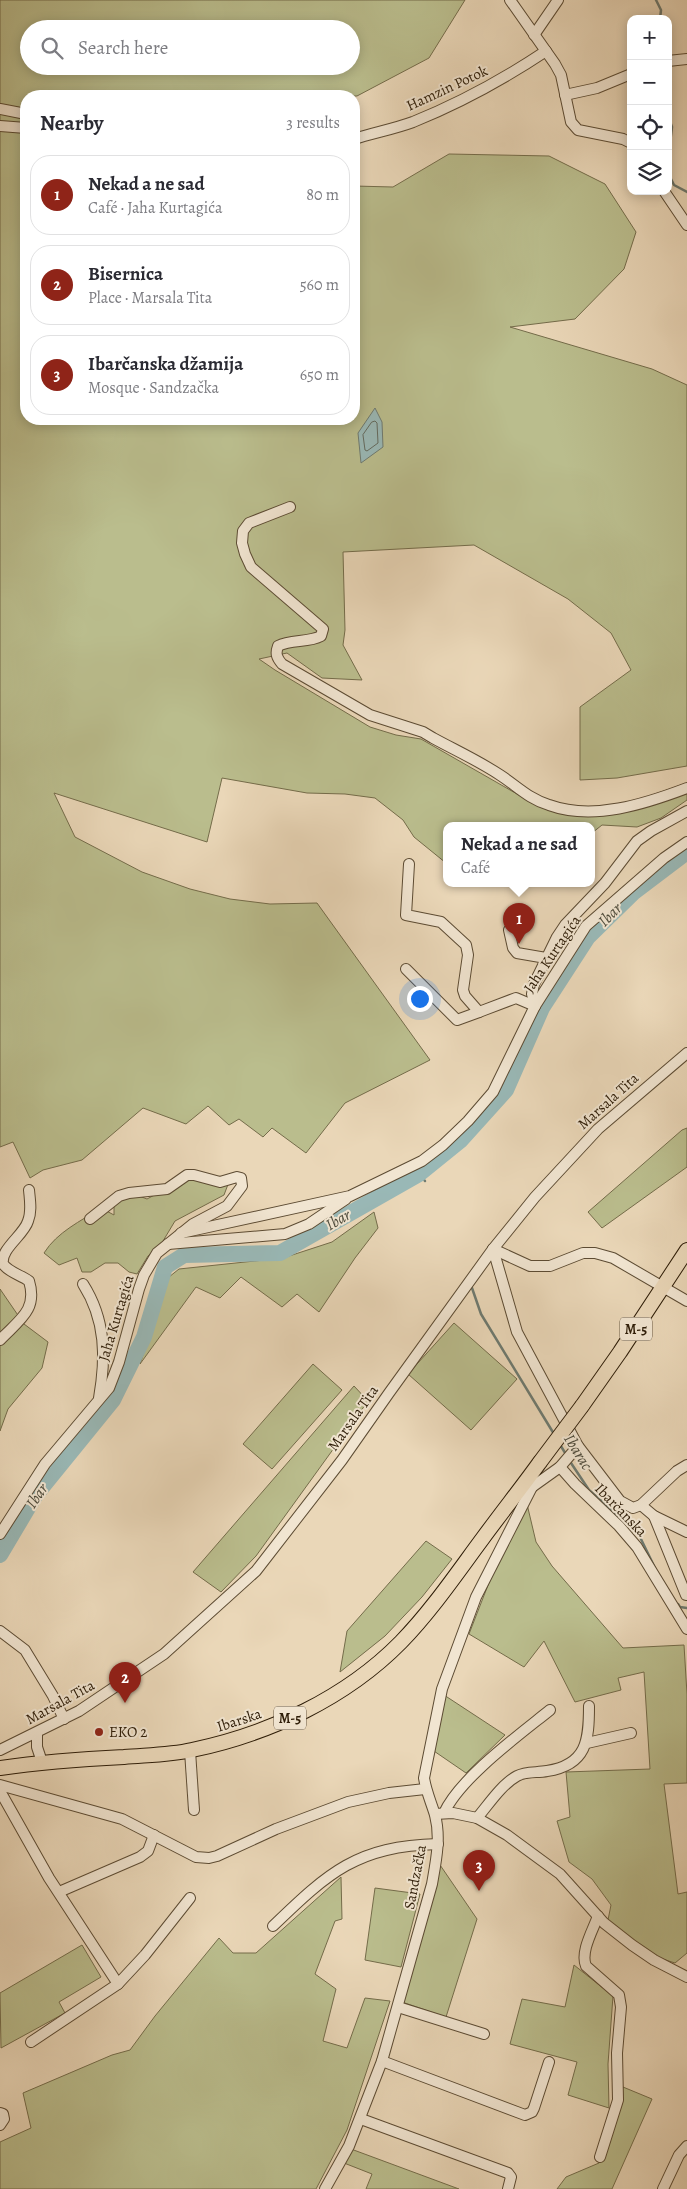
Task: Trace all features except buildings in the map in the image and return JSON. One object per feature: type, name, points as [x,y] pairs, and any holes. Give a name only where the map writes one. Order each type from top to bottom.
[{"type":"main road","name":"M-5","points":[[529,1484],[540,1462],[582,1406],[687,1250]]},
{"type":"main road","name":"Ibarska","points":[[0,1768],[42,1762],[157,1755],[190,1751],[250,1734],[286,1721],[345,1688],[401,1642],[442,1595],[529,1484]]},
{"type":"street","points":[[510,0],[561,75],[571,122],[578,130],[627,141]]},
{"type":"street","points":[[534,35],[558,0]]},
{"type":"street","name":"Hamzin Potok","points":[[360,137],[412,123],[460,101],[500,80],[546,51]]},
{"type":"street","points":[[672,60],[687,58]]},
{"type":"street","points":[[565,95],[597,88],[627,76]]},
{"type":"street","points":[[0,109],[20,113]]},
{"type":"street","points":[[0,126],[20,128]]},
{"type":"street","points":[[667,195],[687,225]]},
{"type":"street","points":[[290,507],[249,523],[243,531],[242,543],[251,567],[323,629],[321,636],[316,639],[284,643],[278,646],[277,657],[282,664],[370,715],[423,732],[500,774],[517,789],[550,806],[600,811],[621,808],[687,788]]},
{"type":"street","name":"Jaha Kurtagića","points":[[535,1006],[532,990],[546,958],[566,925],[605,883],[637,841],[687,811]]},
{"type":"street","name":"Jaha Kurtagića","points":[[0,1534],[45,1464],[109,1388],[119,1362],[134,1301],[144,1275],[157,1253],[168,1244],[285,1234],[309,1224],[350,1196],[422,1161],[443,1146],[493,1092],[535,1006],[586,926],[664,858],[687,842]]},
{"type":"street","points":[[409,864],[406,915],[441,922],[466,945],[468,955],[463,990],[465,996],[479,1012]]},
{"type":"street","points":[[509,930],[517,953],[546,958]]},
{"type":"street","points":[[406,969],[456,1020],[516,998],[535,1006]]},
{"type":"street","name":"Marsala Tita","points":[[0,1750],[64,1719],[164,1654],[256,1571],[342,1460],[493,1249],[535,1197],[598,1129],[687,1053]]},
{"type":"street","points":[[90,1219],[120,1196],[129,1193],[167,1189],[187,1175],[220,1182],[237,1177],[242,1178],[242,1186],[227,1206],[181,1233],[168,1244]]},
{"type":"street","points":[[0,1340],[31,1305],[33,1294],[29,1281],[7,1270],[2,1263],[1,1255],[4,1249],[24,1230],[28,1222],[31,1209],[29,1190]]},
{"type":"street","name":"Jaha Kurtagića","points":[[181,1233],[350,1196]]},
{"type":"street","points":[[493,1249],[530,1266],[550,1266],[574,1255],[595,1253],[613,1258],[687,1301]]},
{"type":"street","points":[[493,1249],[517,1332],[575,1449],[620,1500],[633,1508],[641,1505],[677,1470],[687,1466]]},
{"type":"street","points":[[83,1284],[92,1299],[104,1342],[103,1376],[99,1399]]},
{"type":"street","points":[[529,1484],[562,1464],[575,1449]]},
{"type":"street","name":"Ibarčanska","points":[[562,1464],[575,1484],[620,1526],[638,1547],[687,1629]]},
{"type":"street","name":"Sandzačka","points":[[326,2189],[361,2119],[382,2061],[432,1884],[438,1844],[439,1814],[425,1789],[424,1778],[442,1689],[476,1597],[529,1484]]},
{"type":"street","points":[[641,1505],[654,1516],[687,1532]]},
{"type":"street","points":[[654,1516],[686,1595]]},
{"type":"street","points":[[0,1632],[25,1650],[53,1696],[64,1719]]},
{"type":"street","points":[[477,1818],[509,1781],[527,1772],[550,1771],[568,1765],[579,1756],[587,1743],[589,1706]]},
{"type":"street","points":[[439,1814],[492,1758],[550,1710]]},
{"type":"street","points":[[37,1733],[37,1747],[42,1762]]},
{"type":"street","points":[[587,1743],[631,1733]]},
{"type":"street","points":[[190,1751],[194,1810]]},
{"type":"street","points":[[0,1786],[43,1796],[122,1819],[196,1857],[209,1858],[332,1807],[371,1797],[425,1789]]},
{"type":"street","points":[[0,1791],[49,1878],[118,1984]]},
{"type":"street","points":[[439,1814],[477,1818],[507,1835],[560,1874],[576,1889],[598,1916],[646,1955],[687,1977]]},
{"type":"street","points":[[58,1892],[140,1858],[148,1851],[154,1835]]},
{"type":"street","points":[[273,1926],[325,1877],[356,1860],[384,1849],[411,1844],[438,1844]]},
{"type":"street","points":[[31,2042],[118,1984],[145,1955],[190,1898]]},
{"type":"street","points":[[598,1916],[584,1962],[586,1966],[619,1995],[621,2007],[617,2053],[618,2100],[600,2157]]},
{"type":"street","points":[[398,2007],[484,2034]]},
{"type":"street","points":[[382,2061],[525,2115],[532,2112],[534,2108],[548,2062]]},
{"type":"street","points":[[0,2113],[3,2114],[4,2119],[0,2125]]},
{"type":"street","points":[[361,2119],[508,2173],[511,2177],[508,2189]]},
{"type":"street","points":[[662,2189],[679,2155],[687,2146]]},
{"type":"green space","points":[[0,0],[465,0],[429,58],[360,94],[360,90],[20,90],[20,425],[360,425],[360,186],[393,187],[449,154],[549,156],[605,184],[636,232],[624,269],[575,319],[510,327],[652,369],[687,385],[687,766],[617,778],[580,780],[580,707],[631,670],[611,633],[568,599],[474,545],[343,552],[345,630],[343,645],[362,680],[322,678],[287,653],[259,659],[370,727],[396,735],[421,739],[531,802],[575,810],[636,801],[687,783],[687,800],[661,818],[637,827],[602,825],[595,831],[595,822],[443,822],[443,861],[414,837],[403,820],[375,798],[345,794],[307,793],[222,778],[207,842],[54,793],[75,837],[142,872],[190,889],[230,899],[270,904],[317,903],[430,1060],[345,1103],[306,1153],[272,1128],[263,1137],[239,1119],[229,1125],[208,1106],[186,1124],[143,1108],[82,1160],[43,1170],[30,1178],[13,1142],[0,1147]]},
{"type":"green space","points":[[687,1128],[687,1167],[602,1228],[588,1212],[682,1130]]},
{"type":"green space","points":[[188,1177],[230,1179],[224,1195],[175,1221],[160,1246],[148,1256],[137,1274],[129,1272],[118,1263],[105,1263],[91,1272],[82,1272],[77,1258],[59,1265],[44,1253],[62,1233],[101,1208],[114,1215],[114,1201],[134,1194],[147,1199]]},
{"type":"green space","points":[[374,1212],[378,1228],[355,1258],[319,1312],[297,1294],[282,1307],[241,1277],[220,1298],[196,1287],[140,1364],[169,1277],[179,1269],[283,1258],[332,1242]]},
{"type":"green space","points":[[0,1289],[24,1324],[48,1342],[42,1368],[8,1409],[0,1431]]},
{"type":"green space","points":[[454,1323],[517,1379],[471,1430],[408,1374]]},
{"type":"green space","points":[[313,1364],[342,1390],[272,1469],[243,1444]]},
{"type":"green space","points":[[354,1386],[368,1401],[256,1556],[221,1592],[193,1572]]},
{"type":"green space","points":[[527,1504],[536,1542],[552,1566],[623,1648],[684,1645],[687,1694],[687,1783],[664,1784],[678,1894],[687,1892],[687,1953],[675,1963],[650,1955],[608,1920],[611,1905],[592,1879],[569,1862],[557,1821],[570,1817],[566,1772],[650,1769],[644,1672],[618,1678],[621,1690],[575,1702],[544,1641],[524,1667],[469,1634],[490,1580]]},
{"type":"green space","points":[[426,1541],[452,1559],[422,1597],[385,1636],[340,1672],[347,1631]]},
{"type":"green space","points":[[444,1695],[505,1735],[466,1773],[431,1749]]},
{"type":"green space","points":[[438,1862],[477,1919],[446,2017],[399,2001]]},
{"type":"green space","points":[[341,1877],[342,1919],[335,1921],[315,1974],[336,1989],[323,2041],[347,2048],[365,1998],[390,2001],[347,2130],[316,2189],[0,2189],[0,2142],[31,2128],[23,2093],[112,2055],[130,2050],[155,2016],[219,1938],[233,1953],[256,1953]]},
{"type":"green space","points":[[375,1888],[420,1894],[401,1967],[365,1960]]},
{"type":"green space","points":[[82,1945],[101,1977],[59,2002],[65,2013],[1,2048],[0,1993]]},
{"type":"green space","points":[[574,1965],[613,1996],[608,2064],[609,2108],[568,2095],[577,2062],[510,2044],[522,1999],[565,2007]]},
{"type":"green space","points":[[623,2087],[652,2099],[612,2189],[557,2189],[566,2177],[599,2163]]},
{"type":"green space","points":[[351,2149],[459,2189],[366,2189],[372,2174],[344,2163]]},
{"type":"water","points":[[375,408],[382,422],[383,447],[361,463],[358,433]]},
{"type":"waterway","points":[[656,0],[661,10],[660,15]]},
{"type":"waterway","points":[[672,181],[674,185],[687,192]]},
{"type":"waterway","name":"Ibar","points":[[0,1555],[35,1496],[113,1400],[144,1337],[165,1267],[184,1255],[280,1253],[419,1174],[461,1140],[506,1090],[542,1008],[588,937],[633,893],[687,852]]},
{"type":"waterway","name":"Ibarac","points":[[419,1174],[425,1181]]},
{"type":"waterway","name":"Ibarac","points":[[472,1288],[481,1314],[554,1434]]},
{"type":"waterway","name":"Ibarac","points":[[559,1443],[567,1456]]},
{"type":"waterway","name":"Ibarac","points":[[569,1460],[589,1490],[639,1535],[655,1568]]},
{"type":"waterway","name":"Ibarac","points":[[678,1604],[680,1607],[687,1608]]},
{"type":"place","name":"Nekad a ne sad","points":[[519,944]]},
{"type":"place","name":"Bisernica","points":[[125,1703]]},
{"type":"place","name":"EKO 2","points":[[99,1732]]},
{"type":"place","name":"Ibarčanska džamija","points":[[479,1891]]}]
